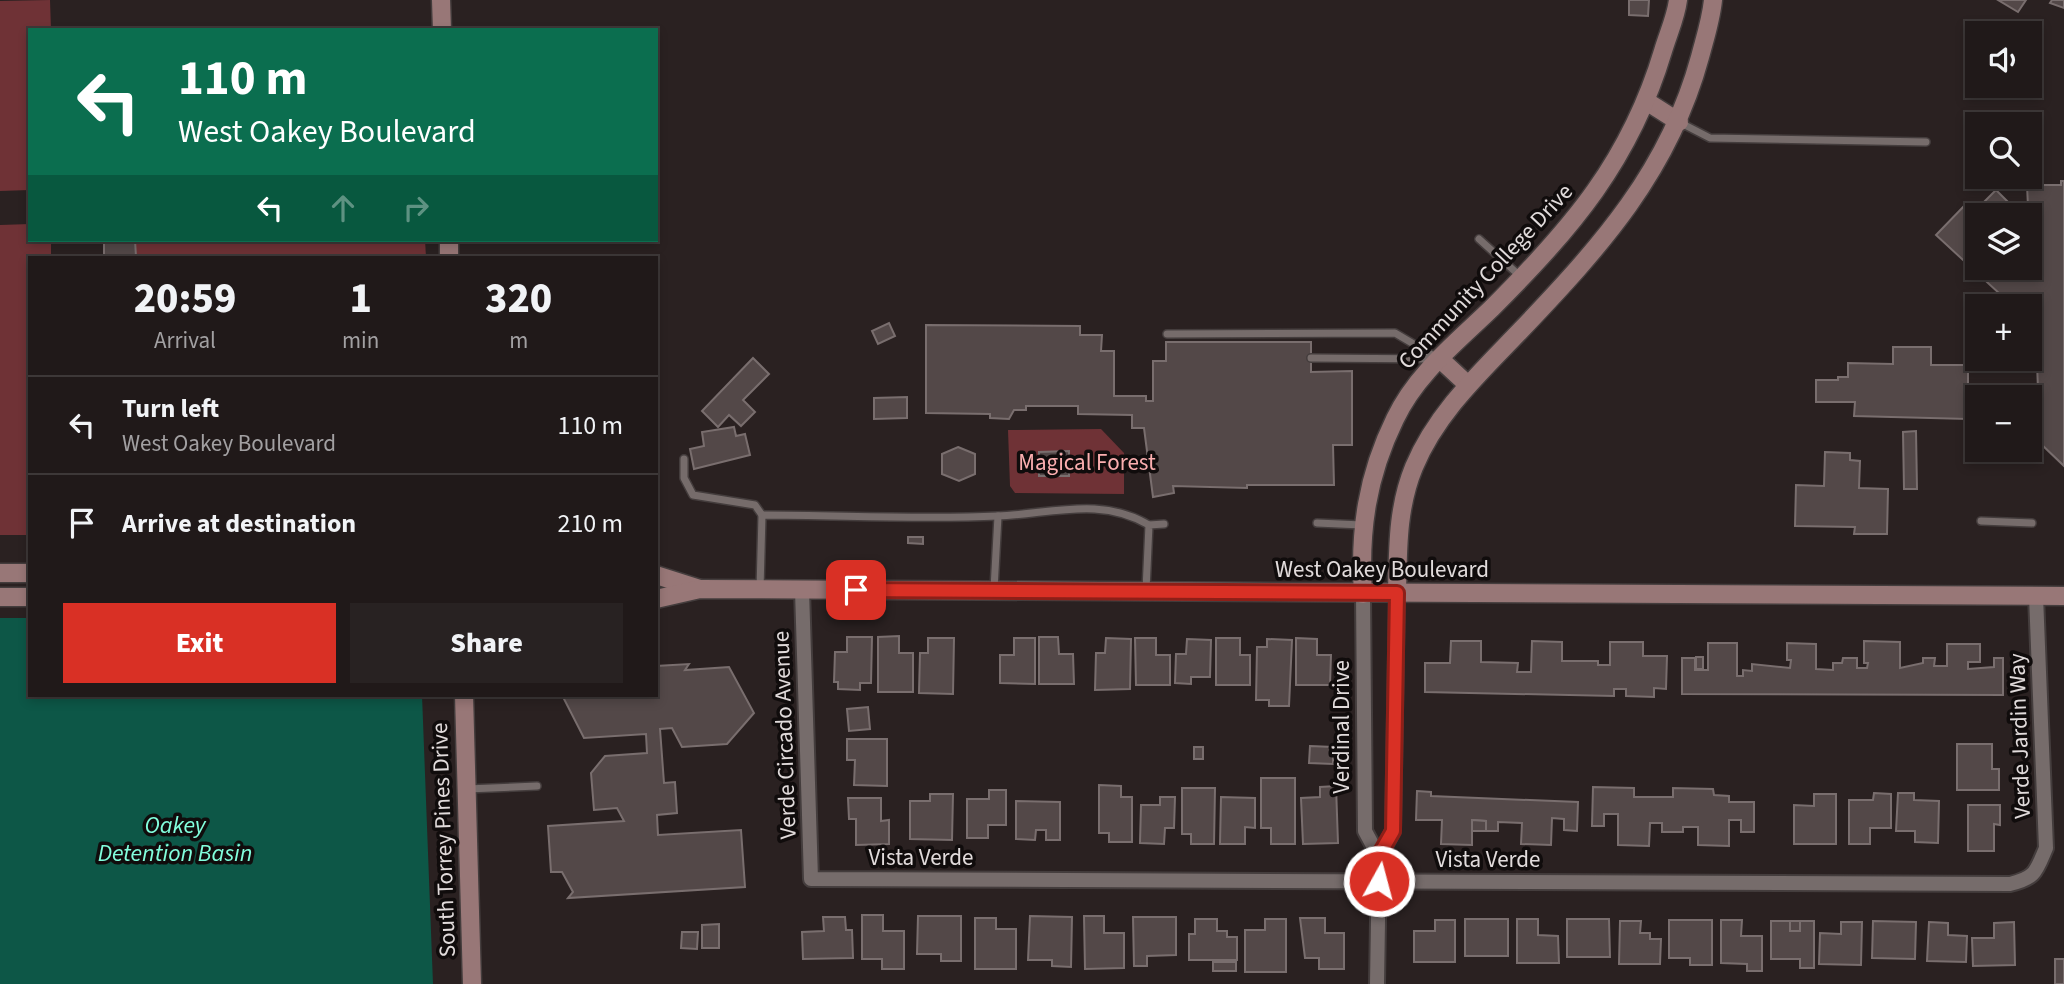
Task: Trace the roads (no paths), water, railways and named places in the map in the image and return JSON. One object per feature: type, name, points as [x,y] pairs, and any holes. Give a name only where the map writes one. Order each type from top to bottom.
[{"type":"main road","points":[[441,0],[442,28]]},
{"type":"main road","name":"Community College Drive","points":[[1363,594],[1362,525],[1366,499],[1395,418],[1420,379],[1521,277],[1607,178],[1646,102],[1678,0]]},
{"type":"main road","points":[[1397,593],[1398,526],[1405,494],[1435,426],[1468,385],[1572,277],[1617,221],[1659,162],[1691,91],[1713,0]]},
{"type":"main road","points":[[1646,102],[1679,122]]},
{"type":"main road","points":[[1440,359],[1468,385]]},
{"type":"main road","points":[[0,573],[28,573]]},
{"type":"main road","name":"West Oakey Boulevard","points":[[658,576],[700,589]]},
{"type":"main road","name":"West Oakey Boulevard","points":[[658,599],[700,589],[2064,596]]},
{"type":"main road","points":[[0,597],[28,597]]},
{"type":"main road","name":"South Torrey Pines Drive","points":[[464,697],[472,984]]},
{"type":"street","name":"Verde Circado Avenue","points":[[802,590],[811,879]]},
{"type":"street","name":"Verdinal Drive","points":[[1378,857],[1393,831],[1397,593]]},
{"type":"street","name":"Verdinal Drive","points":[[1363,594],[1364,831],[1378,857],[1377,984]]},
{"type":"street","name":"Verde Jardin Way","points":[[2036,596],[2046,848],[2036,873]]},
{"type":"street","name":"Vista Verde","points":[[811,879],[2010,884],[2028,880],[2036,873]]},
{"type":"lane","points":[[1679,122],[1710,138],[1926,142]]},
{"type":"lane","points":[[1479,239],[1521,277]]},
{"type":"lane","points":[[1167,334],[1395,333],[1440,359]]},
{"type":"lane","points":[[1311,358],[1440,359]]},
{"type":"lane","points":[[684,459],[684,478],[692,495],[755,505],[762,514],[760,590]]},
{"type":"lane","points":[[762,514],[998,516],[1067,508],[1104,508],[1127,513],[1149,525],[1164,524]]},
{"type":"lane","points":[[994,590],[998,516]]},
{"type":"lane","points":[[1982,521],[2032,523]]},
{"type":"lane","points":[[1317,523],[1362,525]]},
{"type":"lane","points":[[1146,593],[1149,525]]},
{"type":"lane","points":[[467,789],[537,786]]},
{"type":"water","name":"Oakey Detention Basin","points":[[0,618],[28,618],[28,697],[422,697],[433,984],[0,984]]},
{"type":"park label","name":"Magical Forest","points":[[1087,462]]}]
